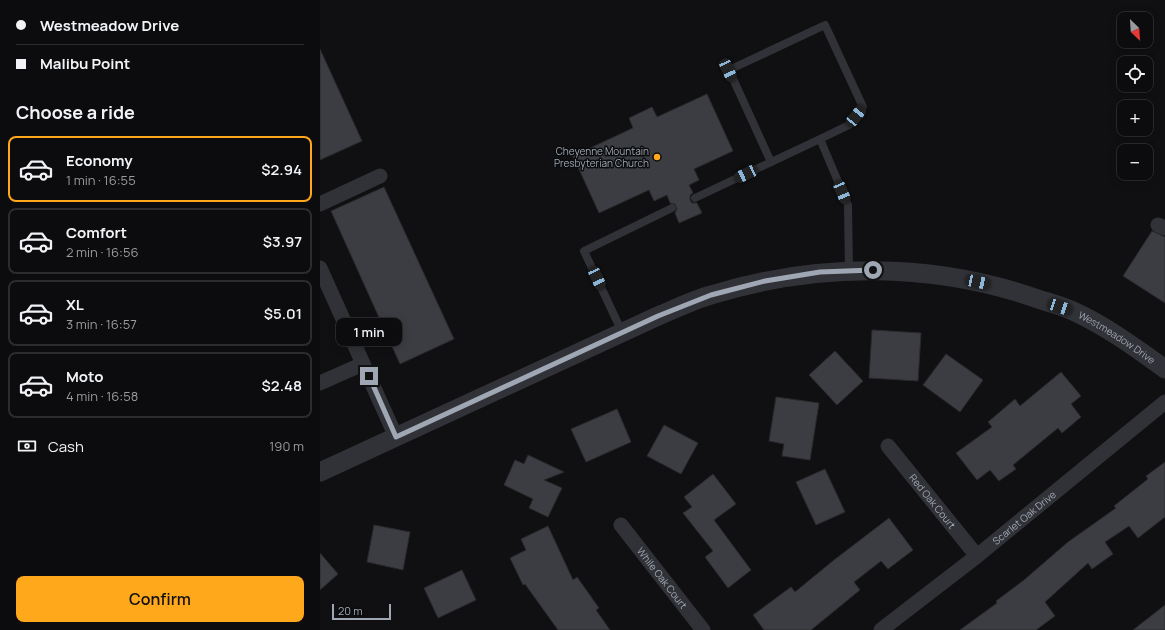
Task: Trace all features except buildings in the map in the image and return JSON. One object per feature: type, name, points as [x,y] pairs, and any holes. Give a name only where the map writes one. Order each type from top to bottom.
[{"type":"street","points":[[320,204],[380,176]]},
{"type":"street","points":[[320,268],[396,437]]},
{"type":"street","name":"Westmeadow Drive","points":[[320,472],[622,332],[711,295],[765,281],[820,272],[885,270],[949,276],[1008,288],[1073,311],[1118,336],[1165,369]]},
{"type":"street","points":[[320,383],[363,364]]},
{"type":"street","name":"Scarlet Oak Drive","points":[[881,630],[977,556],[1165,402]]},
{"type":"street","name":"Red Oak Court","points":[[888,446],[977,556]]},
{"type":"street","name":"While Oak Court","points":[[621,525],[703,630]]},
{"type":"lane","points":[[695,198],[820,139],[849,124],[863,107],[825,25],[728,70],[771,162]]},
{"type":"lane","points":[[820,139],[848,205],[849,271]]},
{"type":"lane","points":[[622,332],[584,251],[672,208]]},
{"type":"place","name":"Cheyenne Mountain Presbyterian Church","points":[[657,157]]},
{"type":"route","points":[[369,376],[396,437],[658,316],[711,295],[765,281],[820,272],[873,270]]}]
